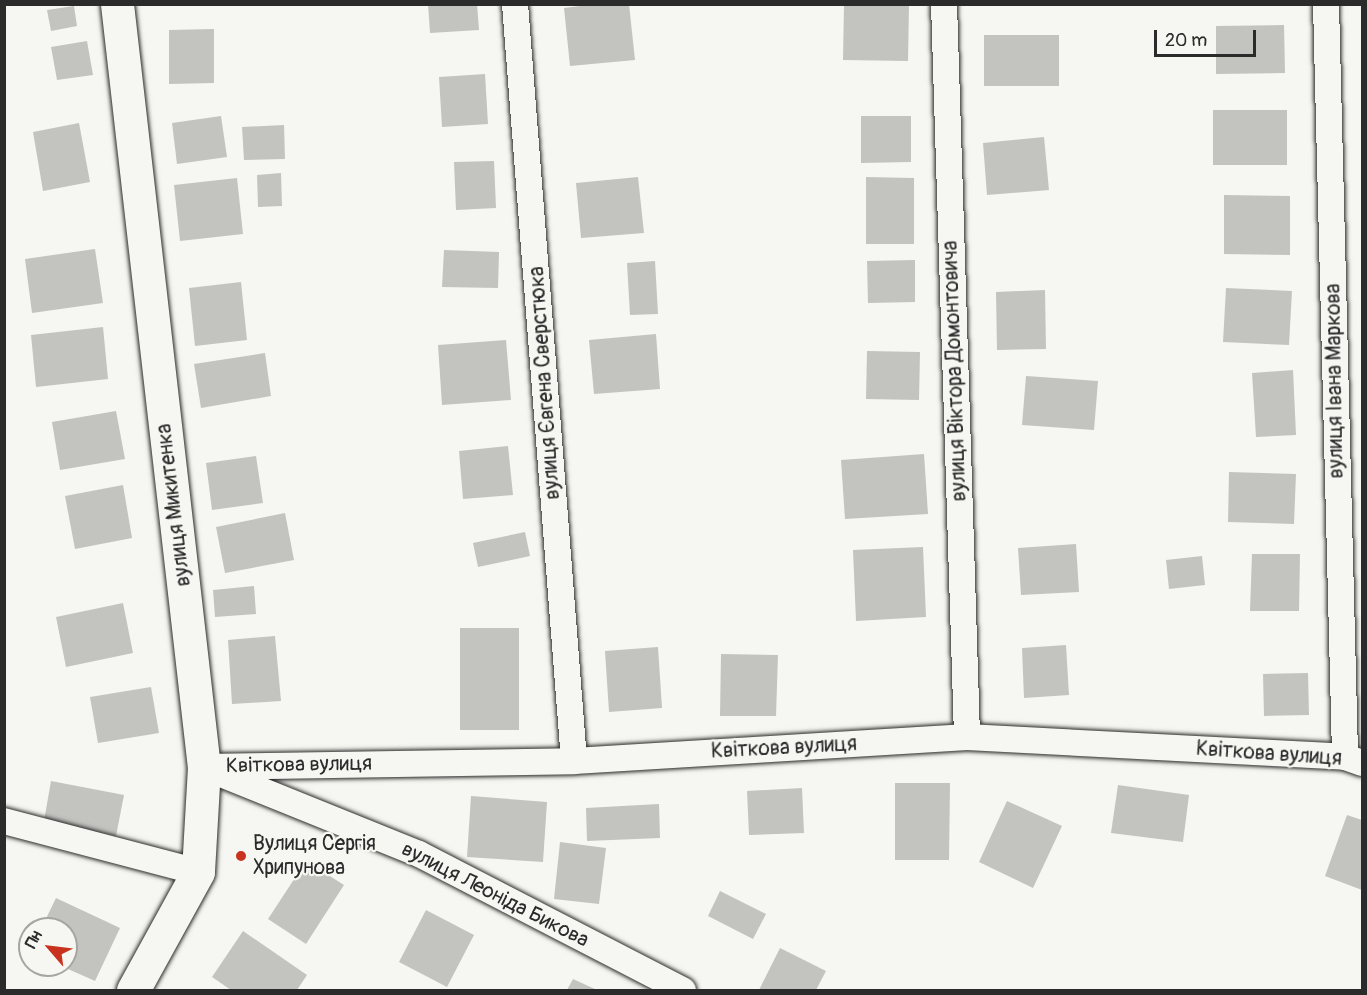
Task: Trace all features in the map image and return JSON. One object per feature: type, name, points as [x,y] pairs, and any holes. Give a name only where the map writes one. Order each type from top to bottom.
[{"type":"street","name":"вулиця Микитенка","points":[[117,4],[204,767],[198,872],[133,990]]},
{"type":"street","name":"вулиця Євгена Сверстюка","points":[[515,4],[574,761]]},
{"type":"street","name":"вулиця Віктора Домонтовича","points":[[944,4],[967,737]]},
{"type":"street","name":"вулиця Івана Маркова","points":[[1326,4],[1354,760]]},
{"type":"street","name":"Квіткова вулиця","points":[[204,767],[574,761],[967,737],[1354,760]]},
{"type":"street","name":"вулиця Леоніда Бикова","points":[[204,767],[419,854],[683,990]]},
{"type":"street","points":[[4,821],[198,872]]},
{"type":"building","points":[[428,4],[477,4],[479,30],[430,33]]},
{"type":"building","points":[[596,4],[629,4],[635,60],[570,66],[564,8]]},
{"type":"building","points":[[844,4],[909,5],[908,61],[843,60]]},
{"type":"building","points":[[74,6],[77,26],[51,31],[47,10]]},
{"type":"building","points":[[1284,25],[1285,73],[1216,74],[1216,26]]},
{"type":"building","points":[[214,29],[214,83],[169,84],[169,30]]},
{"type":"building","points":[[984,35],[1059,35],[1059,86],[984,86]]},
{"type":"building","points":[[87,41],[93,75],[57,80],[51,47]]},
{"type":"building","points":[[485,74],[488,124],[442,127],[439,77]]},
{"type":"building","points":[[1213,110],[1287,110],[1287,165],[1213,165]]},
{"type":"building","points":[[221,116],[227,157],[177,164],[172,123]]},
{"type":"building","points":[[861,116],[911,116],[911,162],[861,163]]},
{"type":"building","points":[[79,123],[90,182],[43,191],[33,132]]},
{"type":"building","points":[[284,125],[285,159],[244,160],[242,127]]},
{"type":"building","points":[[1044,137],[1049,190],[987,195],[983,143]]},
{"type":"building","points":[[494,161],[496,208],[456,210],[454,162]]},
{"type":"building","points":[[281,173],[282,206],[258,207],[257,175]]},
{"type":"building","points":[[638,177],[644,233],[581,238],[576,183]]},
{"type":"building","points":[[866,177],[914,178],[914,244],[866,244]]},
{"type":"building","points":[[237,178],[243,234],[180,241],[174,185]]},
{"type":"building","points":[[1224,195],[1290,196],[1290,255],[1224,254]]},
{"type":"building","points":[[95,249],[103,303],[32,313],[25,259]]},
{"type":"building","points":[[444,250],[499,252],[498,288],[442,287]]},
{"type":"building","points":[[915,260],[915,302],[868,303],[867,261]]},
{"type":"building","points":[[655,261],[658,314],[630,315],[627,263]]},
{"type":"building","points":[[241,282],[247,340],[195,346],[189,288]]},
{"type":"building","points":[[1226,288],[1292,291],[1289,345],[1223,342]]},
{"type":"building","points":[[1045,290],[1046,349],[997,350],[996,292]]},
{"type":"building","points":[[103,327],[108,379],[36,387],[31,335]]},
{"type":"building","points":[[656,334],[660,389],[594,394],[589,340]]},
{"type":"building","points":[[506,340],[511,400],[442,405],[438,345]]},
{"type":"building","points":[[867,351],[920,352],[919,400],[866,399]]},
{"type":"building","points":[[265,353],[271,396],[201,408],[194,364]]},
{"type":"building","points":[[1293,370],[1296,435],[1256,437],[1252,373]]},
{"type":"building","points":[[1026,376],[1098,381],[1094,430],[1022,425]]},
{"type":"building","points":[[116,411],[125,459],[60,470],[52,422]]},
{"type":"building","points":[[508,446],[513,495],[463,499],[459,451]]},
{"type":"building","points":[[924,454],[928,514],[845,519],[841,460]]},
{"type":"building","points":[[256,456],[263,503],[212,510],[206,463]]},
{"type":"building","points":[[1229,472],[1296,474],[1294,524],[1228,522]]},
{"type":"building","points":[[123,485],[132,538],[75,549],[65,496]]},
{"type":"building","points":[[285,513],[294,560],[225,573],[216,527]]},
{"type":"building","points":[[525,532],[530,556],[478,567],[473,543]]},
{"type":"building","points":[[1076,544],[1079,592],[1021,595],[1018,548]]},
{"type":"building","points":[[923,547],[926,617],[856,621],[853,550]]},
{"type":"building","points":[[1252,554],[1300,554],[1299,611],[1250,611]]},
{"type":"building","points":[[1202,556],[1205,585],[1169,589],[1166,560]]},
{"type":"building","points":[[254,586],[256,614],[215,617],[213,590]]},
{"type":"building","points":[[123,603],[133,653],[66,667],[56,617]]},
{"type":"building","points":[[460,628],[519,628],[519,730],[460,730]]},
{"type":"building","points":[[275,636],[281,701],[232,704],[228,640]]},
{"type":"building","points":[[1066,645],[1069,695],[1024,698],[1022,648]]},
{"type":"building","points":[[658,647],[662,708],[609,712],[605,651]]},
{"type":"building","points":[[721,654],[778,655],[776,716],[720,716]]},
{"type":"building","points":[[1308,673],[1309,715],[1264,716],[1263,674]]},
{"type":"building","points":[[151,687],[159,733],[98,743],[90,697]]},
{"type":"building","points":[[51,781],[124,795],[116,836],[44,821]]},
{"type":"building","points":[[895,783],[950,783],[949,860],[895,860]]},
{"type":"building","points":[[1118,785],[1189,795],[1183,842],[1111,833]]},
{"type":"building","points":[[802,788],[804,833],[749,835],[747,791]]},
{"type":"building","points":[[471,796],[547,802],[543,862],[467,857]]},
{"type":"building","points":[[1007,801],[1062,826],[1033,888],[979,862]]},
{"type":"building","points":[[659,804],[660,838],[587,841],[586,808]]},
{"type":"building","points":[[1347,815],[1362,820],[1362,890],[1325,876]]},
{"type":"building","points":[[560,842],[606,848],[599,904],[554,899]]},
{"type":"building","points":[[306,861],[344,885],[306,944],[268,919]]},
{"type":"building","points":[[720,891],[766,914],[753,939],[708,916]]},
{"type":"building","points":[[56,898],[120,928],[95,981],[78,973],[78,917],[47,917]]},
{"type":"building","points":[[426,910],[474,935],[447,987],[399,962]]},
{"type":"building","points":[[243,931],[307,975],[297,990],[231,990],[212,977]]},
{"type":"building","points":[[780,948],[826,971],[816,990],[759,990]]},
{"type":"building","points":[[573,979],[597,990],[567,990]]},
{"type":"place","name":"Вулиця Сергія Хрипунова","points":[[241,856]]}]
